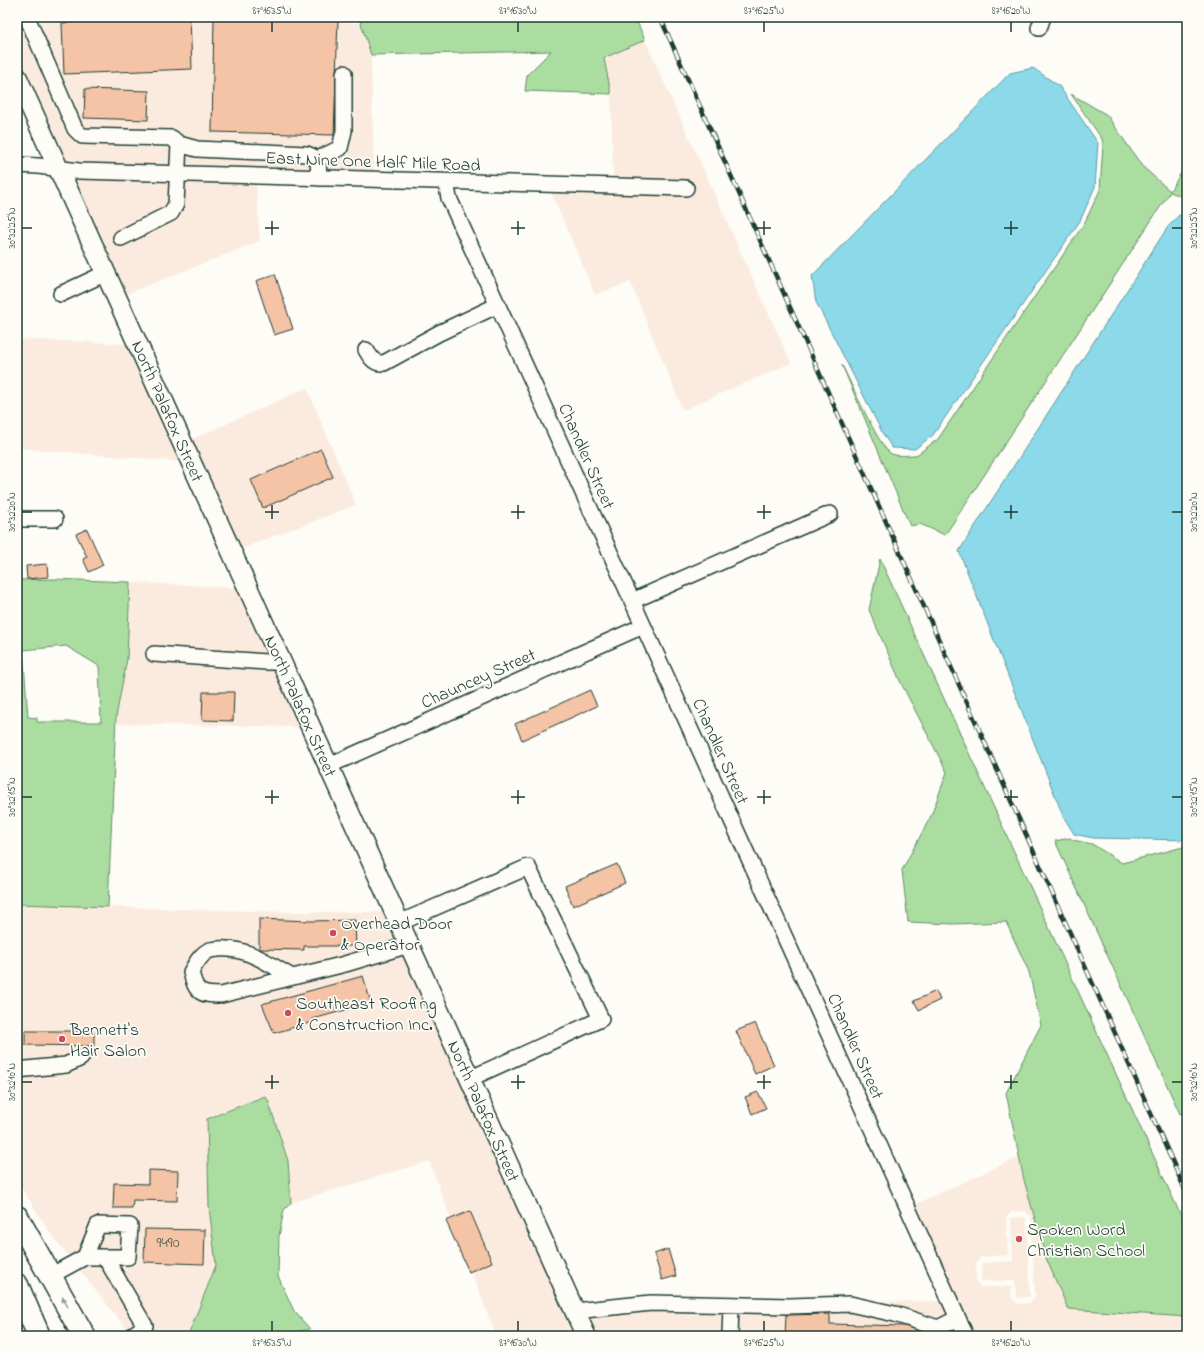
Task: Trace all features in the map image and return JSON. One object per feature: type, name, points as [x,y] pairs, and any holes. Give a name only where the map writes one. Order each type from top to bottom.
[{"type":"highway","points":[[17,1217],[84,1336]]},
{"type":"highway","points":[[17,1285],[39,1336]]},
{"type":"main road","name":"North Palafox Street","points":[[17,77],[586,1336]]},
{"type":"street","points":[[27,17],[75,129],[82,136],[172,138],[179,144],[197,149],[307,154],[318,160]]},
{"type":"street","points":[[318,160],[340,148],[344,131],[344,73]]},
{"type":"street","points":[[121,238],[171,213],[176,204],[179,144]]},
{"type":"street","points":[[318,160],[319,178]]},
{"type":"street","name":"East Nine One Half Mile Road","points":[[17,165],[38,166],[60,170],[686,188]]},
{"type":"street","name":"Chandler Street","points":[[446,182],[449,198],[966,1336]]},
{"type":"street","points":[[61,294],[106,273]]},
{"type":"street","points":[[366,350],[373,361],[384,363],[439,333],[498,305]]},
{"type":"street","points":[[632,601],[830,514]]},
{"type":"street","points":[[17,519],[55,519]]},
{"type":"street","name":"Chauncey Street","points":[[328,766],[643,626]]},
{"type":"street","points":[[154,654],[266,662],[275,662],[280,660]]},
{"type":"street","points":[[399,924],[528,867],[601,1019],[469,1079]]},
{"type":"street","points":[[292,977],[257,956],[237,950],[223,949],[209,950],[199,958],[191,972],[194,985],[201,992],[209,995],[221,995],[345,964],[409,945]]},
{"type":"street","points":[[17,1070],[66,1065],[81,1058]]},
{"type":"street","points":[[50,1276],[85,1257],[128,1257],[130,1226],[98,1225],[85,1257]]},
{"type":"street","points":[[105,1257],[145,1326],[131,1336]]},
{"type":"street","points":[[575,1311],[651,1303],[732,1306],[850,1304],[895,1314],[937,1332],[958,1318]]},
{"type":"street","points":[[730,1336],[732,1306]]},
{"type":"shaded area","points":[[17,17],[210,17],[361,23],[371,55],[374,172],[63,163],[17,60]]},
{"type":"shaded area","points":[[645,40],[791,363],[683,410],[630,282],[595,295],[551,192],[692,195],[692,181],[613,179],[611,94],[604,58]]},
{"type":"shaded area","points":[[70,178],[256,183],[260,241],[124,295]]},
{"type":"shaded area","points":[[17,339],[131,344],[184,462],[17,448]]},
{"type":"shaded area","points":[[307,388],[356,505],[238,550],[188,441]]},
{"type":"shaded area","points":[[130,582],[241,588],[303,727],[116,724],[127,659]]},
{"type":"shaded area","points":[[17,904],[290,912],[387,912],[579,1336],[496,1336],[429,1161],[291,1203],[288,1161],[268,1100],[265,1096],[207,1119],[209,1207],[216,1265],[188,1336],[132,1336],[51,1234],[17,1181]]},
{"type":"shaded area","points":[[1019,1157],[1046,1258],[1068,1309],[1187,1317],[1187,1336],[973,1336],[913,1205]],"holes":[[[1025,1211],[1031,1217],[1035,1296],[1030,1303],[1017,1304],[1012,1298],[1011,1287],[981,1287],[976,1281],[976,1263],[981,1257],[1008,1255],[1006,1218],[1011,1212]]]},
{"type":"shaded area","name":"Spoken Word Christian School","points":[[1026,1217],[1030,1297],[1017,1298],[1015,1281],[981,1281],[982,1263],[1013,1261],[1011,1218]]},
{"type":"shaded area","points":[[943,1301],[958,1336],[593,1336],[579,1305]]},
{"type":"green space","points":[[359,17],[635,17],[645,40],[604,58],[611,94],[525,91],[527,75],[551,51],[371,55]]},
{"type":"green space","points":[[1071,94],[1107,115],[1142,166],[1170,191],[1187,163],[1187,198],[1170,192],[945,535],[920,524],[910,526],[842,365],[879,439],[890,453],[899,455],[915,455],[938,439],[1084,224],[1100,190],[1102,139]]},
{"type":"green space","points":[[880,559],[1187,1229],[1187,1317],[1068,1309],[1046,1258],[1024,1180],[1006,1093],[1041,1025],[1029,972],[1006,922],[953,924],[908,922],[902,870],[931,816],[947,772],[901,683],[869,610]]},
{"type":"green space","points":[[54,579],[130,582],[127,659],[116,717],[108,907],[17,904],[17,580]],"holes":[[[66,646],[99,666],[101,722],[37,722],[37,718],[28,717],[23,650]]]},
{"type":"green space","points":[[1070,838],[1092,844],[1122,863],[1187,846],[1187,1111],[1180,1114],[1055,841]]},
{"type":"green space","points":[[265,1096],[268,1100],[288,1161],[291,1203],[284,1210],[279,1236],[278,1276],[294,1311],[310,1329],[264,1336],[188,1336],[216,1265],[209,1207],[207,1119]]},
{"type":"water","points":[[1033,68],[1059,86],[1098,143],[1095,187],[1080,221],[933,435],[915,449],[892,448],[882,432],[816,302],[812,276],[1010,73]]},
{"type":"water","points":[[1179,215],[1187,216],[1187,840],[1093,838],[1074,834],[1063,816],[959,551],[1167,228]]},
{"type":"building","points":[[190,17],[192,69],[64,74],[62,23]]},
{"type":"building","points":[[214,17],[338,19],[334,135],[212,132]]},
{"type":"building","points":[[85,89],[149,91],[148,120],[84,118]]},
{"type":"building","points":[[275,274],[293,329],[274,335],[256,281]]},
{"type":"building","points":[[321,449],[333,477],[263,508],[251,480]]},
{"type":"building","points":[[87,529],[103,565],[89,572],[83,559],[87,557],[76,534]]},
{"type":"building","points":[[47,564],[48,577],[27,579],[26,566]]},
{"type":"building","points":[[590,690],[597,706],[522,740],[515,724]]},
{"type":"building","points":[[203,692],[234,692],[233,721],[202,720]]},
{"type":"building","points":[[617,864],[625,883],[573,906],[565,886]]},
{"type":"building","points":[[259,919],[311,921],[355,920],[356,946],[304,946],[304,950],[261,949],[259,948]]},
{"type":"building","points":[[363,976],[371,1003],[313,1019],[313,1022],[274,1033],[262,1004]]},
{"type":"building","points":[[936,991],[940,1000],[919,1010],[914,1001]]},
{"type":"building","points":[[755,1023],[774,1065],[755,1074],[736,1031]]},
{"type":"building","points":[[25,1031],[94,1031],[94,1046],[25,1045]]},
{"type":"building","points":[[758,1092],[766,1108],[752,1114],[745,1097]]},
{"type":"building","points":[[148,1170],[178,1171],[177,1201],[133,1200],[132,1208],[113,1208],[114,1183],[148,1184]]},
{"type":"building","points":[[470,1211],[492,1262],[469,1272],[446,1221]]},
{"type":"building","points":[[145,1229],[205,1230],[204,1264],[144,1262]]},
{"type":"building","points":[[668,1249],[676,1276],[662,1280],[654,1254]]},
{"type":"building","points":[[830,1314],[830,1324],[904,1326],[920,1331],[919,1336],[785,1336],[786,1315]]},
{"type":"railway","points":[[660,17],[1187,1194]]},
{"type":"place","name":"Overhead Door & Operator","points":[[333,933]]},
{"type":"place","name":"Southeast Roofing & Construction Inc.","points":[[288,1013]]},
{"type":"place","name":"Bennett's Hair Salon","points":[[62,1039]]},
{"type":"place","name":"Spoken Word Christian School","points":[[1019,1239]]}]
